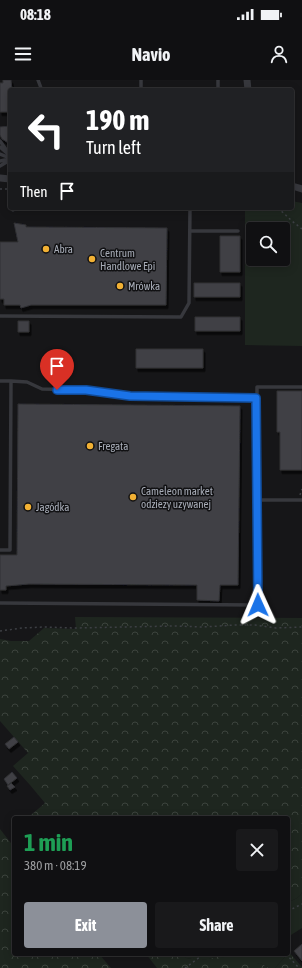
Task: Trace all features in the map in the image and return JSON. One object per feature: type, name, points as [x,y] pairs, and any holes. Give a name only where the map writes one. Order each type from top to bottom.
[{"type":"lane","points":[[0,141],[8,155]]},
{"type":"lane","points":[[0,147],[8,156]]},
{"type":"lane","points":[[0,166],[8,160]]},
{"type":"lane","points":[[0,316],[181,317],[189,303],[190,210]]},
{"type":"lane","points":[[190,231],[238,231]]},
{"type":"lane","points":[[0,550],[10,550],[11,380]]},
{"type":"lane","points":[[0,381],[11,380],[27,382],[42,389],[86,390],[130,396],[256,398]]},
{"type":"lane","points":[[0,603],[258,605],[257,387],[302,387]]},
{"type":"lane","points":[[258,500],[302,500]]},
{"type":"path","points":[[280,210],[302,229]]},
{"type":"path","points":[[0,631],[43,627],[75,628],[175,626],[202,628],[255,625],[276,628],[302,627]]},
{"type":"path","points":[[290,911],[302,904]]},
{"type":"path","points":[[185,968],[202,956]]},
{"type":"path","points":[[288,956],[299,968]]},
{"type":"green space","points":[[294,201],[302,203],[302,346],[245,345],[245,210],[294,210]]},
{"type":"green space","points":[[75,617],[302,618],[302,892],[298,897],[290,901],[290,816],[32,816],[45,803],[13,766],[28,753],[0,721],[0,639],[11,641],[29,641],[44,628],[76,629]]},
{"type":"green space","points":[[0,829],[12,844],[12,956],[101,956],[111,968],[0,968]]},
{"type":"green space","points":[[302,892],[302,928],[290,936],[290,901]]},
{"type":"green space","points":[[290,953],[302,968],[275,968],[285,957],[290,956]]},
{"type":"green space","points":[[148,956],[185,956],[186,958],[200,959],[219,957],[227,958],[243,964],[260,963],[269,968],[157,968]]},
{"type":"green space","points":[[185,956],[219,956],[201,960],[186,958]]},
{"type":"green space","points":[[219,956],[285,957],[275,968],[269,968],[260,963],[252,966],[241,965]]},
{"type":"building","points":[[3,80],[11,80],[12,88],[8,88],[8,112],[0,112],[0,83],[3,83]]},
{"type":"building","points":[[8,126],[8,143],[2,139],[0,135],[0,127]]},
{"type":"building","name":"Centrum Handlowe Epi","points":[[14,223],[26,225],[26,227],[167,228],[166,305],[31,305],[21,308],[20,305],[4,305],[4,299],[0,299],[0,242],[18,242]]},
{"type":"building","points":[[220,236],[240,236],[240,272],[220,272]]},
{"type":"building","points":[[194,283],[240,283],[240,297],[194,297]]},
{"type":"building","points":[[195,317],[240,317],[240,331],[195,331]]},
{"type":"building","points":[[18,321],[29,321],[29,332],[18,332]]},
{"type":"building","points":[[136,349],[203,349],[203,368],[136,368]]},
{"type":"building","points":[[277,391],[302,391],[302,470],[280,470],[280,432],[277,432]]},
{"type":"building","points":[[18,404],[240,406],[238,585],[220,585],[219,601],[197,600],[197,585],[29,584],[6,586],[6,590],[0,590],[0,555],[17,555]]},
{"type":"building","points":[[14,737],[18,742],[9,749],[5,744]]},
{"type":"building","points":[[12,772],[17,778],[8,785],[4,779]]},
{"type":"building","points":[[11,783],[15,787],[10,790],[7,786]]},
{"type":"building","points":[[302,944],[302,961],[294,951]]},
{"type":"place","name":"Abra","points":[[46,249]]},
{"type":"place","name":"Centrum Handlowe Epi","points":[[92,259]]},
{"type":"place","name":"Mrówka","points":[[120,286]]},
{"type":"place","name":"Fregata","points":[[90,446]]},
{"type":"place","name":"Cameleon market odziezy uzywanej","points":[[133,497]]},
{"type":"place","name":"Jagódka","points":[[28,507]]},
{"type":"route","points":[[57,390],[86,390],[130,396],[256,398],[258,605]]}]
